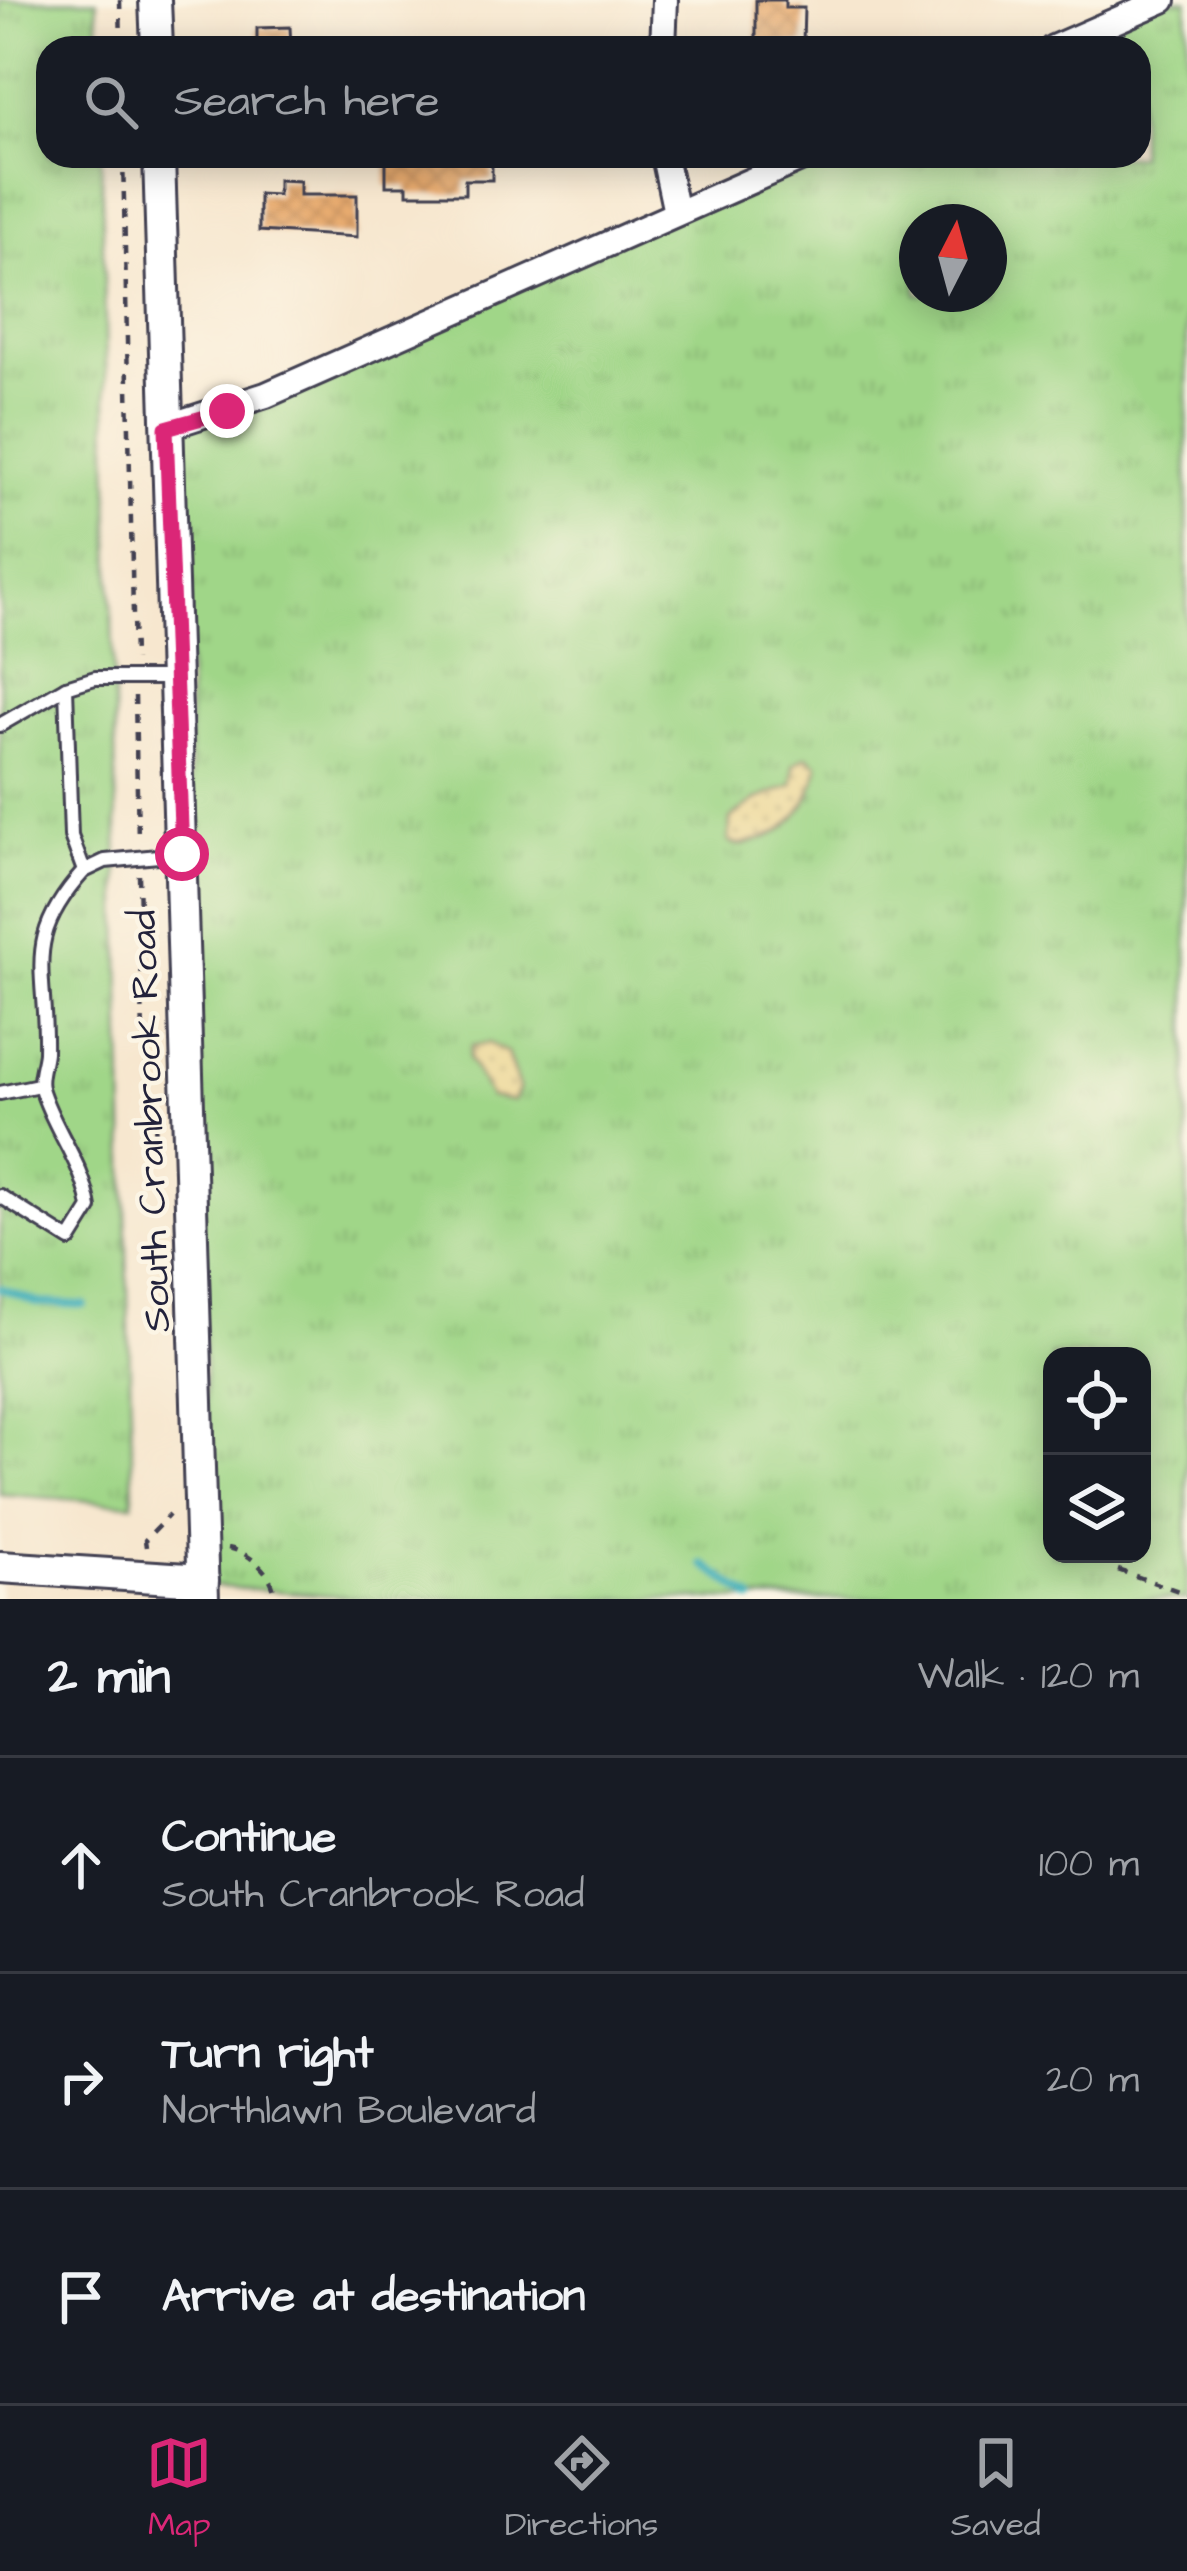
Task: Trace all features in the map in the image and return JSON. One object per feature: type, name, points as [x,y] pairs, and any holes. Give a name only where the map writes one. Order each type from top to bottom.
[{"type":"street","points":[[155,0],[156,36]]},
{"type":"street","points":[[664,36],[665,0]]},
{"type":"street","points":[[1080,36],[1162,0]]},
{"type":"street","name":"South Cranbrook Road","points":[[159,168],[203,1589]]},
{"type":"street","points":[[667,168],[676,213]]},
{"type":"street","points":[[166,428],[266,395],[779,168]]},
{"type":"street","points":[[0,1568],[203,1589]]},
{"type":"lane","points":[[0,724],[66,687],[95,678],[175,678]]},
{"type":"lane","points":[[66,687],[71,836],[84,871]]},
{"type":"lane","points":[[0,1196],[70,1240],[91,1208],[82,1169],[39,1084],[45,1053],[44,929],[56,902],[84,871],[105,861],[182,854]]},
{"type":"lane","points":[[0,1093],[39,1084]]},
{"type":"path","points":[[120,0],[121,36]]},
{"type":"path","points":[[204,1543],[251,1556],[276,1588],[275,1599]]},
{"type":"path","points":[[1118,1570],[1187,1594]]},
{"type":"green space","points":[[0,0],[97,0],[98,36],[36,36],[36,168],[101,168],[133,1504],[0,1494]]},
{"type":"green space","points":[[1151,0],[1187,0],[1187,1599],[379,1599],[210,1586],[182,427],[770,168],[1151,168],[1151,36],[1070,36]]},
{"type":"sand","points":[[807,756],[818,765],[799,813],[769,837],[739,845],[729,841],[730,819],[757,799],[793,785],[794,764]]},
{"type":"sand","points":[[489,1043],[507,1053],[519,1088],[513,1101],[490,1097],[469,1059],[471,1046]]},
{"type":"building","points":[[756,0],[785,0],[785,8],[804,8],[803,36],[756,36]]},
{"type":"building","points":[[290,27],[290,36],[257,36],[257,28]]},
{"type":"building","points":[[386,168],[492,168],[492,180],[465,180],[465,194],[407,194],[407,186],[386,186]]},
{"type":"building","points":[[278,180],[300,181],[300,195],[357,195],[357,237],[259,231],[259,194],[278,195]]},
{"type":"waterway","points":[[0,1288],[38,1303],[84,1305]]},
{"type":"waterway","points":[[703,1564],[752,1599]]},
{"type":"route","points":[[182,854],[166,428],[227,411]]}]
